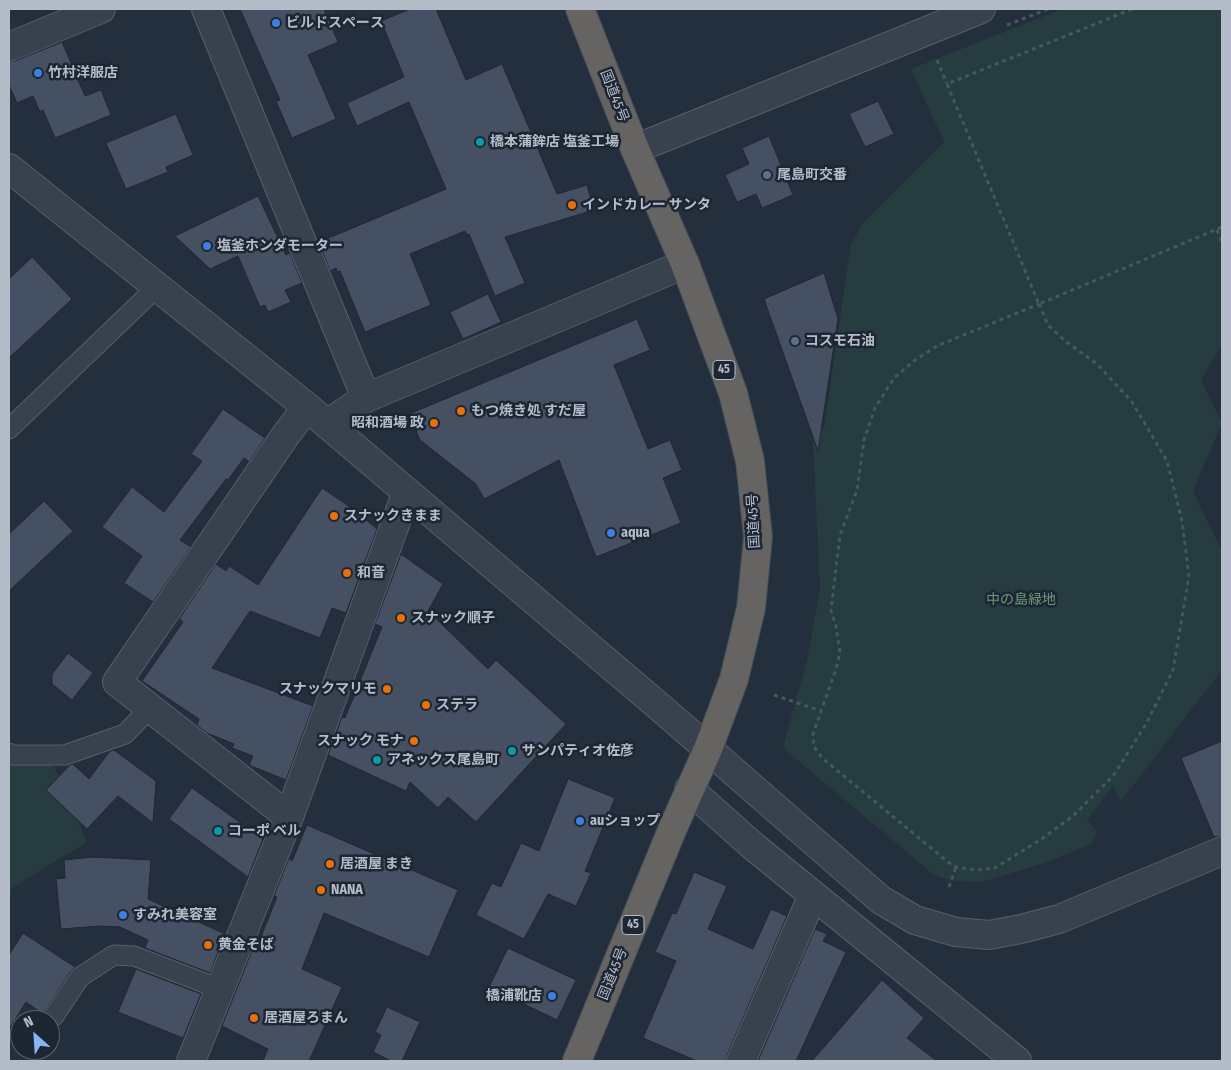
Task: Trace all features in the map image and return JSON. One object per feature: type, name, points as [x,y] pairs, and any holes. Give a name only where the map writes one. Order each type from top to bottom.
[{"type":"highway","name":"国道45号","points":[[577,1061],[689,789],[708,749],[734,679],[751,608],[758,537],[750,461],[733,393],[685,264],[635,149],[580,9]]},
{"type":"street","points":[[9,47],[101,9]]},
{"type":"street","points":[[206,9],[366,398]]},
{"type":"street","points":[[635,149],[981,9]]},
{"type":"street","points":[[9,168],[317,416],[406,494],[708,749],[881,900],[915,920],[956,932],[988,935],[1021,929],[1059,919],[1222,851]]},
{"type":"street","points":[[289,817],[117,682],[285,436],[317,416],[366,398],[685,264]]},
{"type":"street","points":[[193,1061],[289,817],[406,494]]},
{"type":"street","points":[[689,789],[753,846],[1018,1061]]},
{"type":"street","points":[[741,1061],[813,895]]},
{"type":"lane","points":[[9,429],[157,287]]},
{"type":"lane","points":[[9,753],[12,755],[65,755],[125,734],[150,708]]},
{"type":"lane","points":[[58,1010],[80,977],[114,955],[134,956],[220,989]]},
{"type":"path","points":[[1132,9],[947,84],[1039,304],[1048,325],[1065,341],[1097,364],[1132,402],[1167,461],[1182,521],[1188,576],[1181,632],[1173,670],[1146,724],[1113,776],[1073,816],[1043,838],[995,868],[976,870],[956,867],[822,758],[814,747],[813,734],[836,669],[840,652],[831,610],[840,535],[857,490],[864,440],[875,408],[894,378],[914,360],[937,346],[1039,304],[1216,230],[1222,228]]},
{"type":"path","points":[[1216,230],[1222,243]]},
{"type":"path","points":[[774,695],[821,711]]},
{"type":"path","points":[[949,886],[956,867]]},
{"type":"green space","name":"中の島緑地","points":[[1062,9],[1222,9],[1222,344],[1201,380],[1222,423],[1193,491],[1222,551],[1222,670],[1121,801],[1113,786],[1087,820],[1097,831],[1092,844],[1041,864],[982,882],[951,881],[934,875],[783,748],[808,655],[820,589],[813,439],[824,428],[851,244],[864,222],[944,142],[911,69]]},
{"type":"green space","points":[[50,756],[87,842],[9,890],[9,762]]},
{"type":"building","points":[[240,9],[324,9],[338,42],[308,55],[336,119],[292,138],[276,101],[280,100]]},
{"type":"building","points":[[410,9],[436,9],[466,80],[502,64],[557,194],[587,185],[594,210],[505,237],[525,283],[495,296],[469,234],[467,235],[465,231],[410,254],[431,305],[365,332],[340,271],[337,272],[336,268],[330,271],[319,242],[446,189],[409,102],[357,126],[347,103],[404,77],[381,21]]},
{"type":"building","points":[[62,42],[85,96],[101,90],[111,115],[55,138],[43,110],[40,112],[33,96],[17,103],[9,85],[9,62]]},
{"type":"building","points":[[878,101],[894,134],[865,147],[849,114]]},
{"type":"building","points":[[176,114],[193,155],[166,167],[168,172],[126,189],[106,143]]},
{"type":"building","points":[[769,136],[793,195],[762,208],[756,194],[737,202],[725,175],[749,164],[742,148]]},
{"type":"building","points":[[258,196],[286,255],[290,253],[302,283],[285,290],[291,302],[268,312],[265,305],[260,307],[238,256],[210,269],[175,236]]},
{"type":"building","points":[[32,257],[72,299],[9,358],[9,279]]},
{"type":"building","points":[[824,273],[838,319],[818,451],[764,299]]},
{"type":"building","points":[[488,294],[501,322],[463,339],[450,312]]},
{"type":"building","points":[[637,319],[650,350],[614,365],[648,449],[670,440],[682,470],[663,478],[681,523],[596,557],[559,460],[484,499],[476,484],[420,440],[409,414]]},
{"type":"building","points":[[223,409],[265,438],[249,462],[244,458],[228,480],[226,479],[180,540],[191,547],[153,602],[124,583],[142,556],[102,527],[132,487],[164,512],[202,461],[191,454]]},
{"type":"building","points":[[322,488],[356,511],[377,529],[346,613],[332,608],[320,638],[250,611],[212,668],[313,706],[286,780],[249,765],[253,756],[232,748],[234,744],[207,733],[197,725],[199,719],[142,681],[183,622],[179,619],[216,564],[226,571],[229,566],[258,585]]},
{"type":"building","points":[[44,501],[73,531],[9,591],[9,534]]},
{"type":"building","points":[[401,554],[443,584],[428,611],[488,669],[496,660],[566,724],[476,822],[448,797],[438,808],[410,782],[406,791],[328,755],[342,717],[345,718],[382,627],[375,624]]},
{"type":"building","points":[[68,653],[93,673],[72,700],[52,684],[52,674]]},
{"type":"building","points":[[1222,741],[1222,836],[1214,837],[1181,758]]},
{"type":"building","points":[[114,750],[156,781],[153,823],[118,796],[87,829],[46,790],[73,764],[89,779],[110,751]]},
{"type":"building","points":[[568,779],[615,798],[585,871],[591,873],[576,906],[548,894],[524,939],[476,915],[492,883],[501,887],[521,843],[539,851]]},
{"type":"building","name":"コーポ ベル","points":[[192,788],[263,839],[248,877],[169,819]]},
{"type":"building","points":[[307,825],[458,890],[429,957],[324,913],[302,969],[342,987],[309,1061],[263,1061],[268,1049],[222,1026],[253,948],[256,949],[277,897],[274,896],[289,858],[292,861]]},
{"type":"building","points":[[93,857],[151,860],[148,899],[225,934],[210,973],[145,948],[148,940],[120,927],[100,926],[61,929],[56,879],[65,878],[64,860]]},
{"type":"building","points":[[694,872],[727,886],[708,929],[753,949],[771,909],[787,916],[726,1061],[697,1061],[643,1038],[676,961],[655,952],[672,913],[676,914]]},
{"type":"building","points":[[815,929],[827,934],[823,941],[846,952],[796,1061],[758,1061]]},
{"type":"building","points":[[23,933],[75,967],[46,1010],[37,1010],[26,1002],[21,1010],[10,1010],[9,1029],[9,955]]},
{"type":"building","points":[[508,948],[576,980],[557,1020],[489,987]]},
{"type":"building","points":[[136,969],[201,994],[183,1038],[118,1012]]},
{"type":"building","points":[[882,980],[924,1018],[907,1038],[937,1061],[812,1061]]},
{"type":"building","points":[[387,1007],[420,1022],[402,1061],[391,1061],[373,1052],[381,1035],[375,1032]]},
{"type":"place","name":"ビルドスペース","points":[[276,23]]},
{"type":"place","name":"竹村洋服店","points":[[38,73]]},
{"type":"place","name":"橋本蒲鉾店 塩釜工場","points":[[480,142]]},
{"type":"place","name":"尾島町交番","points":[[767,175]]},
{"type":"place","name":"インドカレー サンタ","points":[[572,205]]},
{"type":"place","name":"塩釜ホンダモーター","points":[[207,246]]},
{"type":"place","name":"コスモ石油","points":[[795,341]]},
{"type":"place","name":"もつ焼き処 すだ屋","points":[[461,411]]},
{"type":"place","name":"昭和酒場 政","points":[[434,423]]},
{"type":"place","name":"スナックきまま","points":[[334,516]]},
{"type":"place","name":"aqua","points":[[611,533]]},
{"type":"place","name":"和音","points":[[347,573]]},
{"type":"place","name":"スナック順子","points":[[401,618]]},
{"type":"place","name":"スナックマリモ","points":[[387,689]]},
{"type":"place","name":"ステラ","points":[[426,705]]},
{"type":"place","name":"スナック モナ","points":[[414,741]]},
{"type":"place","name":"サンパティオ佐彦","points":[[512,751]]},
{"type":"place","name":"アネックス尾島町","points":[[377,760]]},
{"type":"place","name":"auショップ","points":[[580,821]]},
{"type":"place","name":"コーポ ベル","points":[[218,831]]},
{"type":"place","name":"居酒屋 まき","points":[[330,864]]},
{"type":"place","name":"NANA","points":[[321,890]]},
{"type":"place","name":"すみれ美容室","points":[[123,915]]},
{"type":"place","name":"黄金そば","points":[[208,945]]},
{"type":"place","name":"橋浦靴店","points":[[552,996]]},
{"type":"place","name":"居酒屋ろまん","points":[[254,1018]]}]
